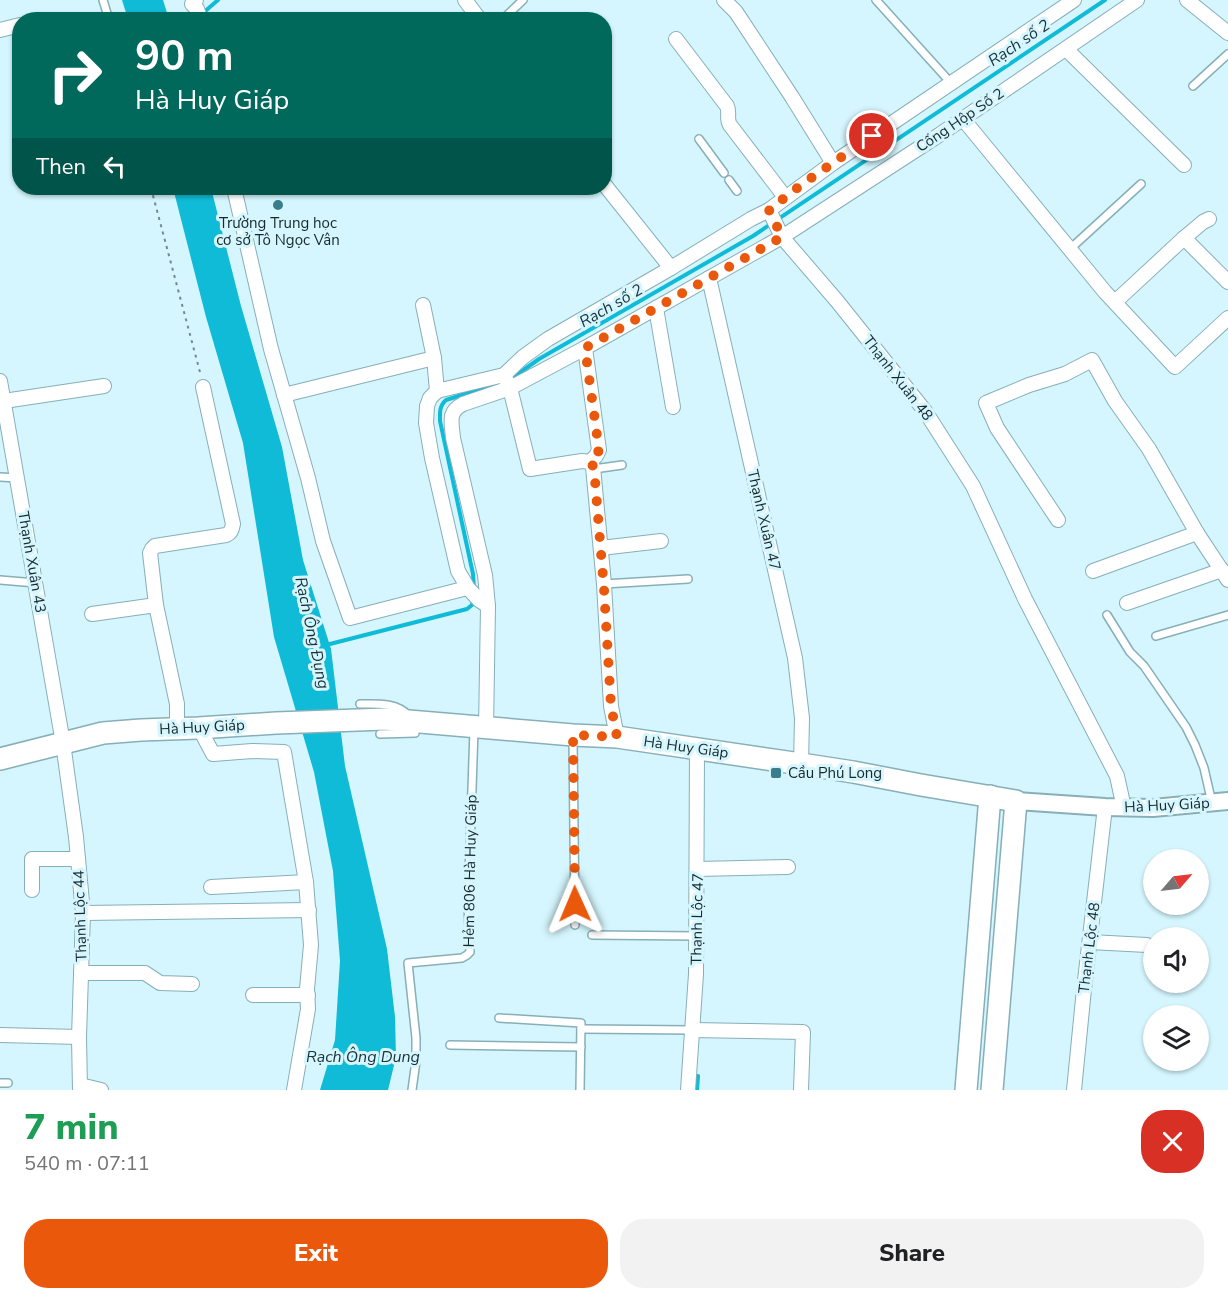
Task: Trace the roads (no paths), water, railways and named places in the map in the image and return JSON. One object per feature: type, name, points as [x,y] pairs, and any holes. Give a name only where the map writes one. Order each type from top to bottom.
[{"type":"main road","name":"Hà Huy Giáp","points":[[0,759],[104,733],[276,723],[382,727],[414,722],[617,737],[801,764],[1016,801]]},
{"type":"main road","points":[[965,1085],[990,796]]},
{"type":"main road","points":[[993,1085],[1016,801]]},
{"type":"street","points":[[724,0],[736,12],[833,163]]},
{"type":"street","points":[[480,728],[485,576],[453,438],[451,421],[452,412],[456,407],[507,381],[524,357],[548,339],[671,268],[785,196],[1074,0]]},
{"type":"street","name":"Cống Hộp Số 2","points":[[507,381],[585,348],[782,237],[963,119],[1137,0]]},
{"type":"street","points":[[1187,0],[1228,33]]},
{"type":"street","points":[[676,39],[727,106],[730,125],[785,196]]},
{"type":"street","points":[[1066,49],[1184,165]]},
{"type":"street","points":[[963,119],[1114,302],[1175,367],[1228,318]]},
{"type":"street","points":[[612,194],[671,268]]},
{"type":"street","points":[[236,195],[271,349],[308,478],[323,541],[350,618],[468,588]]},
{"type":"street","name":"Thạnh Xuân 48","points":[[758,212],[837,301],[925,411],[973,486],[1025,599],[1117,777],[1124,808]]},
{"type":"street","points":[[1114,302],[1184,237],[1209,219]]},
{"type":"street","points":[[1184,237],[1228,282]]},
{"type":"street","name":"Thạnh Xuân 47","points":[[709,278],[795,658],[802,718],[801,764]]},
{"type":"street","points":[[423,305],[434,358],[437,391]]},
{"type":"street","points":[[656,308],[673,407]]},
{"type":"street","points":[[585,348],[599,450],[592,466],[604,585],[611,706],[617,737]]},
{"type":"street","points":[[284,395],[434,358]]},
{"type":"street","points":[[1058,520],[997,428],[986,404],[1029,385],[1065,374],[1092,360],[1115,401],[1149,448],[1197,533],[1225,575],[1128,603]]},
{"type":"street","name":"Thạnh Xuân 43","points":[[0,381],[63,743]]},
{"type":"street","points":[[484,603],[468,588],[458,571],[432,458],[426,423],[427,406],[430,398],[437,391],[507,381]]},
{"type":"street","points":[[507,381],[530,469],[582,461],[592,466]]},
{"type":"street","points":[[4,401],[104,386]]},
{"type":"street","points":[[177,729],[177,704],[156,605],[150,553],[155,546],[226,535],[231,532],[233,524],[203,387]]},
{"type":"street","points":[[1093,571],[1197,533]]},
{"type":"street","points":[[601,548],[661,541]]},
{"type":"street","points":[[92,614],[156,605]]},
{"type":"street","points":[[207,728],[204,737],[213,754],[252,751],[284,752],[309,910],[308,1009],[294,1090]]},
{"type":"street","name":"Thạnh Lộc 44","points":[[63,743],[83,913],[79,1037],[80,1087]]},
{"type":"street","name":"Thạnh Lộc 47","points":[[688,1090],[696,974],[697,748]]},
{"type":"street","name":"Hà Huy Giáp","points":[[1016,801],[1124,808],[1153,808],[1220,802]]},
{"type":"street","name":"Thạnh Lộc 48","points":[[1074,1090],[1106,807]]},
{"type":"street","points":[[32,890],[33,859],[78,860]]},
{"type":"street","points":[[697,869],[788,867]]},
{"type":"street","points":[[211,887],[306,882]]},
{"type":"street","points":[[83,913],[309,910]]},
{"type":"street","points":[[1090,942],[1143,945]]},
{"type":"street","points":[[81,973],[145,973],[160,982],[192,984]]},
{"type":"street","points":[[252,995],[308,995]]},
{"type":"street","points":[[692,1030],[802,1032],[801,1090]]},
{"type":"street","points":[[0,1035],[79,1037]]},
{"type":"street","points":[[80,1087],[100,1090]]},
{"type":"lane","points":[[510,12],[523,0]]},
{"type":"lane","points":[[876,0],[951,83]]},
{"type":"lane","points":[[1193,86],[1228,54]]},
{"type":"lane","points":[[699,139],[724,173]]},
{"type":"lane","points":[[729,180],[737,191]]},
{"type":"lane","points":[[1070,249],[1141,184]]},
{"type":"lane","points":[[592,466],[622,465]]},
{"type":"lane","points":[[0,477],[18,478]]},
{"type":"lane","points":[[604,585],[688,579]]},
{"type":"lane","points":[[0,580],[36,583]]},
{"type":"lane","points":[[1107,615],[1130,652],[1144,666],[1190,736],[1220,802]]},
{"type":"lane","points":[[1156,636],[1228,615]]},
{"type":"lane","points":[[360,704],[384,704],[403,710],[414,722]]},
{"type":"lane","name":"Hẻm 806 Hà Huy Giáp","points":[[412,1090],[416,1038],[408,963],[462,958],[470,952],[468,905],[480,728]]},
{"type":"lane","points":[[573,735],[575,925]]},
{"type":"lane","points":[[592,935],[696,936]]},
{"type":"lane","points":[[499,1018],[581,1023],[580,1090]]},
{"type":"lane","points":[[581,1029],[692,1030]]},
{"type":"lane","points":[[450,1045],[581,1047]]},
{"type":"water","points":[[122,0],[163,0],[167,12],[126,12]]},
{"type":"water","name":"Rạch Ông Dung","points":[[175,195],[213,195],[241,306],[282,447],[303,560],[331,649],[345,766],[387,949],[395,1017],[396,1057],[388,1090],[320,1090],[335,1040],[340,961],[333,871],[314,772],[274,637],[243,443],[206,317]]},
{"type":"waterway","points":[[204,12],[218,0]]},
{"type":"waterway","name":"Rạch số 2","points":[[474,589],[473,574],[440,421],[441,407],[446,400],[515,376],[539,359],[753,236],[1105,0]]},
{"type":"waterway","name":"Rạch số 2","points":[[326,645],[467,609],[472,605],[473,600]]},
{"type":"waterway","points":[[697,1090],[698,1076]]},
{"type":"place","name":"Trường Trung học cơ sở Tô Ngọc Vân","points":[[278,205]]},
{"type":"place","name":"Cầu Phú Long","points":[[776,773]]},
{"type":"water label","name":"Rạch Ông Đụng","points":[[312,633]]}]
